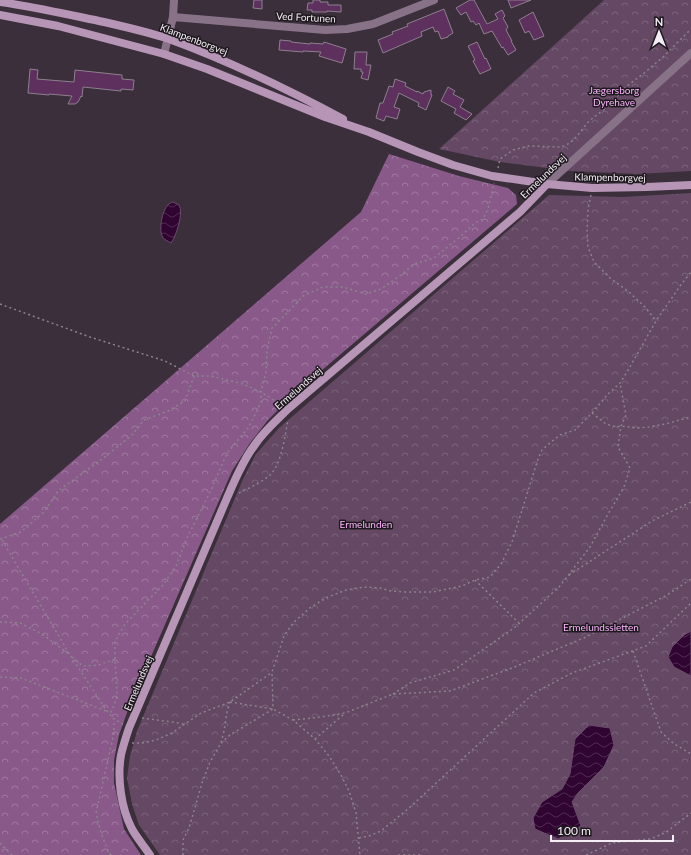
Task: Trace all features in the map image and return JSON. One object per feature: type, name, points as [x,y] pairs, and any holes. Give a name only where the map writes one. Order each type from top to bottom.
[{"type":"street","points":[[164,54],[173,17],[174,0]]},
{"type":"street","name":"Ved Fortunen","points":[[173,17],[325,30],[347,29],[373,24],[434,0]]},
{"type":"street","name":"Klampenborgvej","points":[[0,2],[136,29],[168,38],[249,72],[369,132]]},
{"type":"street","name":"Klampenborgvej","points":[[0,15],[58,26],[164,54],[207,68],[325,117],[369,132],[418,152],[446,162],[495,176],[547,184],[592,188],[691,185]]},
{"type":"street","name":"Ermelundsvej","points":[[150,855],[132,828],[124,806],[120,787],[120,764],[124,743],[129,728],[239,470],[254,445],[288,409],[520,212],[547,184],[691,53]]},
{"type":"path","points":[[110,714],[115,704],[117,694],[115,643],[125,624],[163,585],[176,566],[187,538],[212,488],[227,453],[248,428],[261,402],[261,392],[266,372],[266,350],[272,328],[303,296],[323,287],[343,287],[366,294],[381,289],[414,264],[434,258],[475,223],[483,219],[488,209],[500,159],[513,150],[530,146],[561,147],[570,143],[589,121],[606,108],[627,86],[663,57],[691,29]]},
{"type":"path","points":[[592,188],[588,209],[587,231],[588,246],[594,262],[610,278],[629,292],[646,308],[656,321]]},
{"type":"path","points":[[273,709],[272,672],[284,636],[293,623],[311,607],[328,597],[346,590],[364,587],[405,592],[433,592],[462,586],[475,580],[490,578],[501,564],[512,542],[542,450],[560,435],[575,430],[620,383],[628,372],[656,321],[691,272]]},
{"type":"path","points":[[0,304],[90,337],[165,361],[194,376],[211,376],[243,384],[261,392],[288,409],[289,417],[279,461],[271,474],[258,483],[227,498]]},
{"type":"path","points":[[129,728],[114,719],[107,711],[70,655],[0,539],[20,532],[44,512],[58,491],[132,435],[144,420],[168,411],[185,401],[194,376]]},
{"type":"path","points":[[293,720],[345,713],[393,694],[410,683],[454,670],[514,628],[560,586],[590,547],[624,487],[630,468],[618,447],[621,426],[626,415],[620,383]]},
{"type":"path","points":[[592,413],[606,424],[616,427],[621,426],[637,428],[665,424],[691,416]]},
{"type":"path","points":[[567,576],[652,521],[691,502]]},
{"type":"path","points":[[393,694],[450,691],[506,670],[586,637],[667,595],[691,579]]},
{"type":"path","points":[[475,580],[520,623]]},
{"type":"path","points":[[359,838],[381,831],[413,804],[534,693],[572,673],[646,646],[691,603]]},
{"type":"path","points":[[0,622],[20,623],[42,634],[83,666],[99,665],[115,659]]},
{"type":"path","points":[[633,650],[661,732],[691,754]]},
{"type":"path","points":[[124,743],[142,743],[156,740],[172,733],[201,713],[230,702],[272,672]]},
{"type":"path","points":[[0,677],[21,678],[107,711]]},
{"type":"path","points":[[230,702],[273,709],[293,720],[316,739],[330,756],[341,774],[349,792],[356,813],[360,855]]},
{"type":"path","points":[[183,855],[183,840],[189,828],[202,783],[210,762],[221,743],[226,712],[230,702]]},
{"type":"path","points":[[221,743],[230,735],[273,709]]},
{"type":"path","points":[[316,739],[345,713]]},
{"type":"path","points":[[134,717],[184,724]]},
{"type":"path","points":[[111,855],[101,833],[96,813],[114,733],[114,719]]},
{"type":"path","points":[[586,855],[612,843],[650,839],[665,833],[691,814]]},
{"type":"path","points":[[0,843],[12,855]]},
{"type":"path","points":[[398,855],[422,855]]},
{"type":"green space","name":"Jægersborg Dyrehave","points":[[604,0],[691,0],[691,171],[638,174],[570,171],[500,162],[439,149]]},
{"type":"green space","points":[[389,154],[459,176],[508,188],[516,195],[517,204],[294,394],[268,420],[250,443],[232,471],[129,707],[119,735],[114,760],[114,783],[124,829],[141,855],[0,855],[0,524],[361,212]]},
{"type":"green space","name":"Ermelunden","points":[[691,193],[691,855],[160,855],[139,825],[132,804],[127,778],[130,756],[137,731],[243,479],[256,454],[279,428],[549,195],[623,197]]},
{"type":"water","points":[[173,202],[179,205],[181,213],[177,230],[171,243],[163,238],[161,226],[164,211],[169,204]]},
{"type":"water","points":[[691,631],[691,676],[674,667],[668,657],[672,647],[684,635]]},
{"type":"water","points":[[589,725],[610,728],[614,745],[604,767],[578,793],[572,802],[581,826],[558,839],[535,829],[533,818],[542,802],[562,789],[570,774],[575,739]]},
{"type":"building","points":[[254,0],[262,0],[262,9],[253,8]]},
{"type":"building","points":[[313,0],[328,2],[328,5],[341,5],[341,12],[312,12],[312,10],[307,10],[308,3],[313,3]]},
{"type":"building","points":[[470,0],[474,0],[487,24],[498,19],[495,14],[502,10],[505,16],[503,18],[508,27],[506,30],[516,50],[508,55],[492,31],[484,34],[479,23],[476,25],[473,21],[471,22],[466,12],[461,15],[456,8]]},
{"type":"building","points":[[508,0],[531,0],[511,8]]},
{"type":"building","points":[[444,9],[453,33],[448,37],[441,39],[438,31],[435,32],[433,27],[421,32],[422,36],[383,53],[378,40],[393,34],[392,32],[408,26],[407,24]]},
{"type":"building","points":[[533,12],[544,36],[534,40],[529,31],[525,33],[519,20]]},
{"type":"building","points":[[280,40],[310,44],[323,44],[324,42],[346,49],[342,63],[319,56],[321,52],[279,50]]},
{"type":"building","points":[[477,42],[491,69],[480,74],[473,61],[475,60],[468,46]]},
{"type":"building","points":[[355,52],[367,52],[366,65],[371,65],[368,80],[361,78],[363,72],[361,72],[361,69],[354,69]]},
{"type":"building","points":[[30,69],[38,70],[37,79],[74,82],[75,70],[122,75],[122,79],[134,80],[133,90],[121,89],[121,91],[83,87],[82,97],[81,96],[78,102],[75,104],[68,104],[72,96],[28,93]]},
{"type":"building","points":[[395,79],[406,83],[405,86],[423,94],[424,92],[431,90],[432,95],[426,110],[418,106],[419,103],[399,93],[394,107],[400,109],[397,119],[386,116],[384,121],[376,118],[380,103],[383,103],[389,86],[393,87]]},
{"type":"building","points":[[448,87],[455,91],[453,94],[464,100],[460,107],[472,114],[466,120],[454,113],[456,109],[441,101]]},
{"type":"park label","name":"Ermelundssletten","points":[[601,627]]}]
